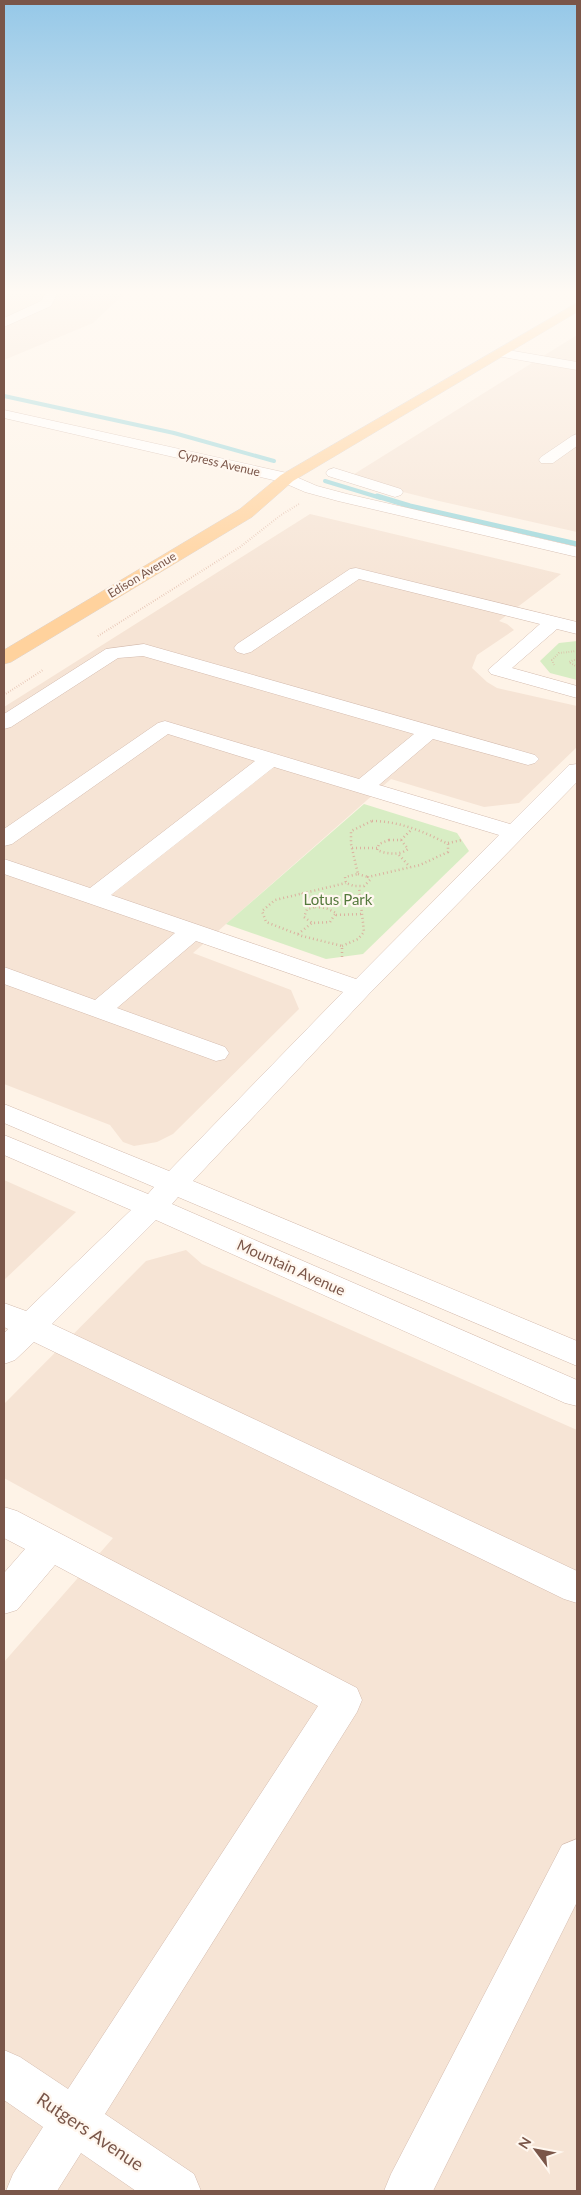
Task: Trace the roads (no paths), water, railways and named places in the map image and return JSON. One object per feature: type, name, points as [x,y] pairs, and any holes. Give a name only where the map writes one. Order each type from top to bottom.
[{"type":"main road","name":"Edison Avenue","points":[[198,522],[228,505],[281,482],[434,392]]},
{"type":"main road","name":"Edison Avenue","points":[[4,658],[246,513],[281,482]]},
{"type":"street","name":"Cypress Avenue","points":[[4,414],[377,506],[577,552]]},
{"type":"street","points":[[570,464],[547,460],[577,439]]},
{"type":"street","points":[[334,473],[414,497]]},
{"type":"street","points":[[244,648],[356,573],[577,628]]},
{"type":"street","points":[[554,622],[498,670],[577,692]]},
{"type":"street","points":[[4,723],[112,653],[144,650],[528,759]]},
{"type":"street","points":[[4,839],[165,727],[515,832]]},
{"type":"street","points":[[363,787],[429,732]]},
{"type":"street","points":[[94,897],[271,759]]},
{"type":"street","points":[[4,1352],[16,1320],[152,1207],[360,989],[576,773]]},
{"type":"street","points":[[4,866],[360,989]]},
{"type":"street","points":[[99,1010],[192,932]]},
{"type":"street","points":[[4,975],[216,1053]]},
{"type":"street","name":"Mountain Avenue","points":[[4,1113],[577,1354]]},
{"type":"street","name":"Mountain Avenue","points":[[4,1144],[577,1394]]},
{"type":"street","points":[[16,1320],[577,1588]]},
{"type":"street","points":[[4,1521],[343,1700],[30,2191]]},
{"type":"street","points":[[4,1599],[50,1545]]},
{"type":"street","points":[[408,2191],[577,1859]]},
{"type":"street","name":"Rutgers Avenue","points":[[4,2072],[177,2191]]},
{"type":"waterway","points":[[4,396],[174,433],[274,461]]},
{"type":"waterway","points":[[325,481],[381,498]]},
{"type":"waterway","points":[[377,496],[410,506],[577,544]]},
{"type":"park label","name":"Lotus Park","points":[[338,900]]}]
